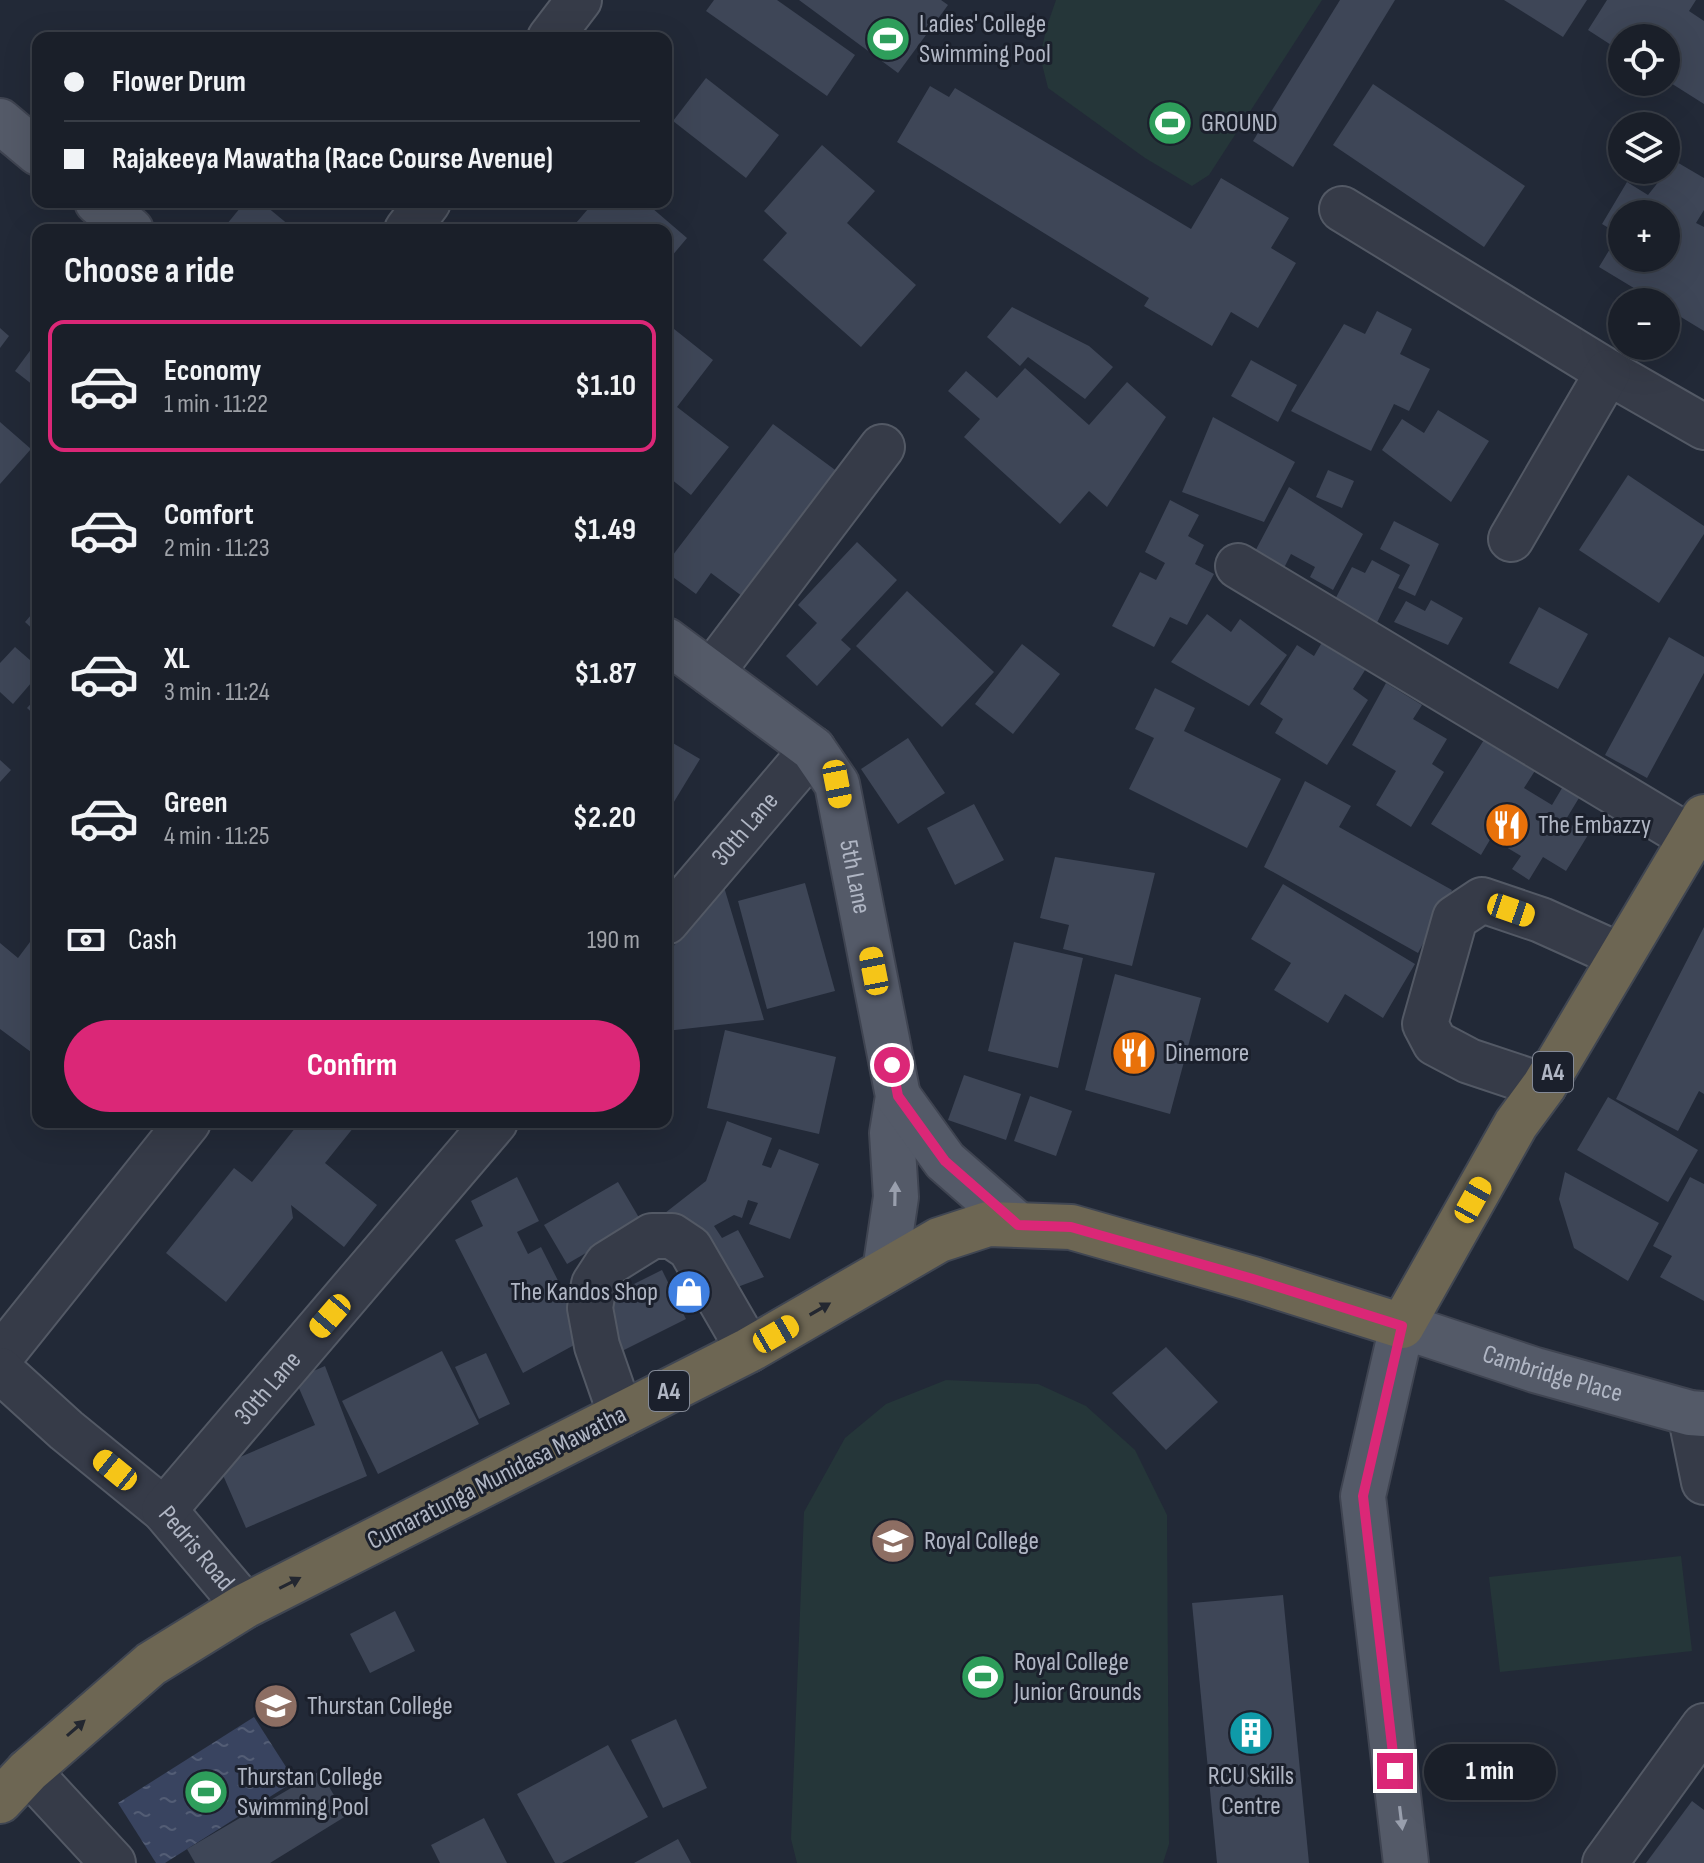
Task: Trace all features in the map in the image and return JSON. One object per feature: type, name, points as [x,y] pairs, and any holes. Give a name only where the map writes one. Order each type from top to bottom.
[{"type":"highway","name":"A4","points":[[1402,1326],[1516,1124],[1544,1086],[1698,828]]},
{"type":"highway","name":"Cumaratunga Munidasa Mawatha","points":[[14,1786],[151,1664],[245,1606],[749,1350],[939,1240],[988,1224],[1071,1227],[1402,1326]]},
{"type":"main road","points":[[0,121],[32,148]]},
{"type":"main road","points":[[104,208],[124,224]]},
{"type":"main road","name":"5th Lane","points":[[672,644],[813,749],[837,784],[898,1096],[892,1133],[896,1197],[885,1271]]},
{"type":"main road","name":"5th Lane","points":[[898,1096],[945,1161],[1018,1225]]},
{"type":"main road","points":[[1402,1326],[1363,1496],[1406,1863]]},
{"type":"main road","name":"Cambridge Place","points":[[1402,1326],[1535,1370],[1697,1414]]},
{"type":"street","points":[[555,32],[579,0]]},
{"type":"street","points":[[1342,209],[1608,372],[1704,427]]},
{"type":"street","points":[[1511,539],[1608,372]]},
{"type":"street","points":[[711,673],[882,447]]},
{"type":"street","points":[[1238,566],[1698,828]]},
{"type":"street","name":"30th Lane","points":[[672,909],[813,749]]},
{"type":"street","points":[[1544,1086],[1469,1061],[1435,1043],[1425,1024],[1455,918],[1482,900],[1541,920],[1621,956]]},
{"type":"street","points":[[0,1357],[183,1128]]},
{"type":"street","name":"30th Lane","points":[[164,1510],[490,1128]]},
{"type":"street","points":[[621,1415],[597,1346],[590,1308],[594,1284],[607,1264],[652,1236],[672,1236],[690,1248],[749,1350]]},
{"type":"street","name":"Pedris Road","points":[[0,1370],[66,1430],[164,1510],[245,1606]]},
{"type":"street","points":[[1697,1414],[1704,1482]]},
{"type":"street","points":[[1605,1863],[1704,1726]]},
{"type":"street","points":[[14,1786],[113,1863]]},
{"type":"shaded area","name":"GROUND","points":[[1056,0],[1322,0],[1209,175],[1192,186],[1145,158],[1048,88],[1040,56]]},
{"type":"shaded area","name":"Royal College Junior Grounds","points":[[946,1380],[1038,1384],[1086,1406],[1135,1450],[1167,1515],[1169,1844],[1163,1863],[797,1863],[791,1839],[804,1512],[845,1438],[886,1404]]},
{"type":"shaded area","points":[[1681,1556],[1692,1651],[1500,1672],[1489,1577]]},
{"type":"water","name":"Thurstan College Swimming Pool","points":[[254,1717],[295,1781],[165,1863],[156,1863],[118,1803]]},
{"type":"building","points":[[714,0],[777,0],[855,55],[827,96],[706,11]]},
{"type":"building","name":"Ladies' College Swimming Pool","points":[[799,0],[941,0],[948,5],[898,73]]},
{"type":"building","points":[[1340,0],[1395,0],[1293,167],[1253,141]]},
{"type":"building","points":[[1504,0],[1587,0],[1563,37]]},
{"type":"building","points":[[1607,0],[1696,0],[1689,11],[1704,21],[1704,104],[1680,89],[1680,24],[1608,24],[1608,43],[1588,30]]},
{"type":"building","points":[[706,78],[779,135],[746,178],[673,121]]},
{"type":"building","points":[[1373,84],[1525,186],[1484,247],[1333,145]]},
{"type":"building","points":[[930,86],[949,97],[955,88],[1191,229],[1221,178],[1289,218],[1271,248],[1296,263],[1258,328],[1231,312],[1212,346],[1144,306],[1149,298],[897,142]]},
{"type":"building","points":[[822,145],[875,191],[847,223],[916,285],[861,347],[763,260],[787,233],[764,211]]},
{"type":"building","points":[[1680,164],[1704,178],[1704,210],[1696,223],[1704,227],[1704,331],[1680,316],[1680,288],[1634,288],[1599,267],[1608,252],[1608,272],[1680,272],[1680,200],[1616,200],[1626,184],[1648,195],[1657,184],[1680,184]]},
{"type":"building","points":[[240,208],[268,208],[288,224],[227,224]]},
{"type":"building","points":[[589,208],[652,208],[671,224],[575,224]]},
{"type":"building","points":[[1608,214],[1608,228],[1602,224]]},
{"type":"building","points":[[672,225],[687,238],[672,256]]},
{"type":"building","points":[[1012,307],[1089,346],[1113,367],[1085,399],[1028,357],[1020,366],[987,337]]},
{"type":"building","points":[[1377,311],[1412,329],[1400,354],[1430,369],[1409,411],[1394,404],[1371,451],[1291,411],[1344,324],[1365,334]]},
{"type":"building","points":[[672,327],[713,360],[677,407],[729,447],[691,495],[672,480]]},
{"type":"building","points":[[0,328],[9,336],[0,348]]},
{"type":"building","points":[[32,348],[32,384],[15,371]]},
{"type":"building","points":[[1251,360],[1297,385],[1278,422],[1231,396]]},
{"type":"building","points":[[1025,368],[1089,425],[1127,382],[1166,417],[1107,507],[1089,491],[1060,524],[964,437],[980,419],[948,391],[966,371],[997,398]]},
{"type":"building","points":[[1438,410],[1489,441],[1451,502],[1382,450],[1402,419],[1424,433]]},
{"type":"building","points":[[1213,417],[1295,462],[1264,522],[1182,492]]},
{"type":"building","points":[[0,422],[31,449],[0,484]]},
{"type":"building","points":[[773,424],[846,478],[754,605],[711,573],[696,594],[672,576],[672,556]]},
{"type":"building","points":[[1328,470],[1354,481],[1342,508],[1316,497]]},
{"type":"building","points":[[1628,475],[1704,526],[1704,534],[1659,603],[1579,550]]},
{"type":"building","points":[[1289,487],[1363,534],[1333,590],[1310,577],[1315,567],[1291,554],[1281,574],[1251,559]]},
{"type":"building","points":[[1170,500],[1199,515],[1188,536],[1204,545],[1195,564],[1214,574],[1187,625],[1170,617],[1154,647],[1112,626],[1140,572],[1156,580],[1165,563],[1145,552]]},
{"type":"building","points":[[1394,521],[1439,544],[1415,596],[1398,588],[1410,565],[1380,549]]},
{"type":"building","points":[[857,542],[897,580],[841,640],[851,649],[817,686],[786,656],[817,623],[798,605]]},
{"type":"building","points":[[1372,560],[1400,575],[1373,631],[1330,609],[1352,567],[1365,573]]},
{"type":"building","points":[[907,591],[994,672],[942,727],[856,646]]},
{"type":"building","points":[[1431,600],[1463,618],[1448,645],[1394,622],[1406,601],[1425,611]]},
{"type":"building","points":[[1539,607],[1588,634],[1558,689],[1509,663]]},
{"type":"building","points":[[32,614],[32,628],[25,622]]},
{"type":"building","points":[[1207,614],[1231,632],[1240,619],[1287,655],[1249,706],[1171,662]]},
{"type":"building","points":[[1669,637],[1704,657],[1704,673],[1647,778],[1605,755]]},
{"type":"building","points":[[1324,639],[1367,667],[1353,689],[1368,700],[1327,765],[1275,733],[1283,719],[1260,704],[1297,645],[1314,656]]},
{"type":"building","points":[[1022,644],[1060,674],[1013,734],[975,704]]},
{"type":"building","points":[[15,647],[32,662],[32,682],[13,704],[0,692],[0,663]]},
{"type":"building","points":[[1386,683],[1422,705],[1413,719],[1447,739],[1432,764],[1444,772],[1411,827],[1376,805],[1396,771],[1352,745]]},
{"type":"building","points":[[1155,688],[1195,708],[1184,731],[1281,779],[1247,848],[1129,789],[1154,738],[1135,729]]},
{"type":"building","points":[[1487,735],[1538,766],[1524,788],[1552,805],[1568,778],[1585,788],[1565,821],[1588,835],[1566,871],[1543,857],[1529,880],[1512,869],[1521,856],[1491,838],[1481,855],[1431,824]]},
{"type":"building","points":[[908,738],[945,793],[898,824],[861,769]]},
{"type":"building","points":[[672,743],[700,759],[672,805]]},
{"type":"building","points":[[0,760],[11,770],[0,782]]},
{"type":"building","points":[[1305,781],[1351,806],[1339,827],[1452,890],[1418,953],[1264,867]]},
{"type":"building","points":[[974,804],[1004,860],[955,885],[927,828]]},
{"type":"building","points":[[1055,857],[1155,873],[1132,966],[1063,949],[1069,925],[1040,918]]},
{"type":"building","points":[[805,883],[835,991],[767,1009],[738,901]]},
{"type":"building","points":[[1283,884],[1415,964],[1383,1018],[1345,994],[1328,1023],[1274,990],[1291,963],[1251,939]]},
{"type":"building","points":[[724,887],[764,1020],[672,1030],[672,948]]},
{"type":"building","points":[[1704,927],[1704,1094],[1699,1091],[1678,1131],[1616,1099]]},
{"type":"building","points":[[30,942],[32,944],[31,1052],[0,1029],[0,943],[18,958]]},
{"type":"building","points":[[1014,942],[1083,958],[1058,1068],[988,1051]]},
{"type":"building","points":[[1115,974],[1201,998],[1170,1114],[1085,1090]]},
{"type":"building","points":[[725,1030],[836,1057],[819,1134],[707,1108]]},
{"type":"building","points":[[964,1075],[1021,1094],[1006,1140],[948,1120]]},
{"type":"building","points":[[1030,1096],[1072,1111],[1056,1156],[1014,1141]]},
{"type":"building","points":[[1608,1097],[1698,1150],[1668,1202],[1577,1150]]},
{"type":"building","points":[[727,1121],[772,1138],[762,1165],[771,1168],[779,1149],[819,1164],[790,1239],[749,1224],[758,1203],[748,1200],[742,1218],[734,1215],[714,1226],[722,1238],[738,1230],[764,1277],[727,1291],[665,1213],[706,1181]]},
{"type":"building","points":[[295,1128],[353,1128],[325,1163],[377,1205],[344,1247],[291,1205],[293,1218],[226,1302],[166,1253],[234,1168],[252,1182]]},
{"type":"building","points":[[1565,1172],[1659,1223],[1628,1281],[1574,1248],[1559,1199]]},
{"type":"building","points":[[517,1177],[539,1221],[517,1232],[528,1254],[541,1247],[587,1338],[523,1373],[455,1240],[483,1226],[471,1201]]},
{"type":"building","points":[[1690,1177],[1704,1184],[1704,1301],[1660,1277],[1672,1256],[1653,1246]]},
{"type":"building","points":[[618,1182],[641,1221],[567,1264],[544,1225]]},
{"type":"building","points":[[662,1270],[686,1319],[622,1351],[598,1302]]},
{"type":"building","points":[[1166,1347],[1218,1402],[1166,1450],[1112,1393]]},
{"type":"building","points":[[442,1351],[479,1424],[378,1474],[342,1401]]},
{"type":"building","points":[[486,1353],[510,1404],[479,1419],[455,1367]]},
{"type":"building","points":[[325,1366],[367,1476],[246,1528],[219,1466],[315,1425],[295,1379]]},
{"type":"building","name":"RCU Skills Centre","points":[[1283,1595],[1309,1863],[1217,1863],[1192,1603]]},
{"type":"building","points":[[395,1611],[415,1651],[370,1673],[350,1634]]},
{"type":"building","points":[[676,1719],[707,1788],[663,1808],[631,1740]]},
{"type":"building","points":[[608,1745],[648,1817],[562,1863],[555,1863],[517,1794]]},
{"type":"building","points":[[320,1771],[346,1816],[270,1863],[195,1863],[187,1849]]},
{"type":"building","points":[[1692,1801],[1704,1810],[1704,1863],[1646,1863]]},
{"type":"building","points":[[484,1818],[507,1863],[440,1863],[431,1845]]},
{"type":"building","points":[[678,1839],[691,1863],[634,1863]]},
{"type":"place","name":"Ladies' College Swimming Pool","points":[[888,39]]},
{"type":"place","name":"GROUND","points":[[1170,123]]},
{"type":"place","name":"The Embazzy","points":[[1507,825]]},
{"type":"place","name":"Dinemore","points":[[1134,1053]]},
{"type":"place","name":"The Kandos Shop","points":[[689,1292]]},
{"type":"place","name":"Royal College","points":[[893,1541]]},
{"type":"place","name":"Royal College Junior Grounds","points":[[983,1677]]},
{"type":"place","name":"Thurstan College","points":[[276,1706]]},
{"type":"place","name":"RCU Skills Centre","points":[[1251,1733]]},
{"type":"place","name":"Thurstan College Swimming Pool","points":[[206,1792]]},
{"type":"route","points":[[892,1065],[898,1096],[945,1161],[1018,1225],[1071,1227],[1402,1326],[1363,1496],[1395,1771]]}]
